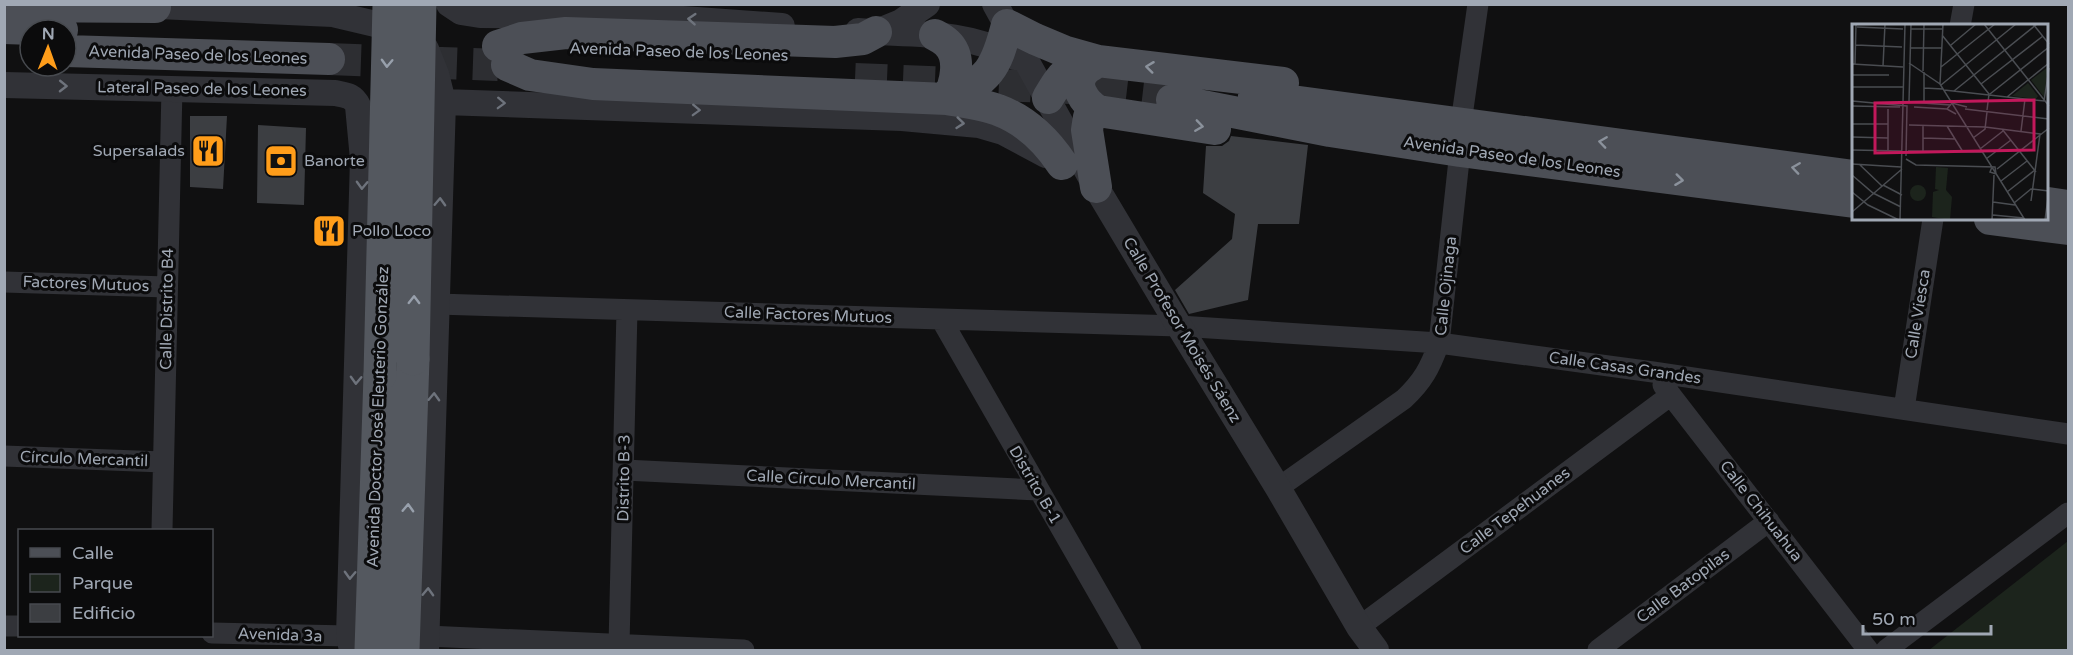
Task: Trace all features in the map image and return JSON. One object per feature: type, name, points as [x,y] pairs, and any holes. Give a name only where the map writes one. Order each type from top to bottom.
[{"type":"highway","name":"Avenida Doctor José Eleuterio González","points":[[357,646],[380,375],[389,4]]},
{"type":"highway","name":"Avenida Doctor José Eleuterio González","points":[[419,646],[413,359],[420,4]]},
{"type":"main road","points":[[4,6],[143,6]]},
{"type":"main road","points":[[947,99],[970,88],[986,76],[1001,26],[1066,52],[1098,61],[1325,88],[1360,96],[1390,115]]},
{"type":"main road","name":"Avenida Paseo de los Leones","points":[[78,30],[335,30]]},
{"type":"main road","name":"Avenida Paseo de los Leones","points":[[78,50],[335,30]]},
{"type":"main road","points":[[864,56],[863,39],[835,42],[566,33],[522,38],[501,59],[530,75],[593,84],[947,99],[998,109],[1026,125],[1048,144],[1062,164]]},
{"type":"main road","points":[[935,35],[949,44],[955,58],[954,81],[947,99]]},
{"type":"main road","name":"Avenida Paseo de los Leones","points":[[501,59],[656,69],[864,56]]},
{"type":"main road","points":[[1048,98],[1059,79],[1073,67],[1098,61]]},
{"type":"main road","points":[[1098,61],[1084,71],[1079,82],[1085,101],[1098,111],[1274,138],[1306,140],[1330,130]]},
{"type":"main road","name":"Avenida Paseo de los Leones","points":[[1852,176],[1461,137],[1330,130],[1173,92],[1390,115],[1461,137],[1852,202]]},
{"type":"main road","points":[[1096,188],[1087,130],[1089,117],[1098,111]]},
{"type":"main road","points":[[2049,203],[2068,206]]},
{"type":"main road","points":[[1998,220],[2068,229]]},
{"type":"street","points":[[449,4],[461,12],[480,15],[641,10],[864,56],[935,35],[977,41],[1001,26]]},
{"type":"street","points":[[864,56],[901,22],[927,4]]},
{"type":"street","name":"Calle Ojinaga","points":[[1278,488],[1404,399],[1419,384],[1430,367],[1439,343],[1478,4]]},
{"type":"street","points":[[1960,24],[1964,4]]},
{"type":"street","points":[[143,6],[335,30],[388,27],[406,34],[426,49],[436,74],[442,102],[437,304],[419,646],[619,645],[744,651]]},
{"type":"street","name":"Calle Profesor Moisés Sáenz","points":[[1001,26],[1029,64],[1096,188],[1278,488],[1359,627],[1376,651]]},
{"type":"street","name":"Lateral Paseo de los Leones","points":[[4,85],[335,93],[352,98],[358,106],[362,178],[357,646]]},
{"type":"street","name":"Calle Distrito B4","points":[[162,529],[172,88]]},
{"type":"street","points":[[902,118],[947,99]]},
{"type":"street","points":[[442,102],[902,118],[979,125],[1003,132],[1062,164],[1096,188]]},
{"type":"street","name":"Calle Viesca","points":[[1904,409],[1933,220]]},
{"type":"street","name":"Factores Mutuos","points":[[4,282],[167,287]]},
{"type":"street","name":"Calle Factores Mutuos","points":[[437,304],[1179,326]]},
{"type":"street","name":"Distrito B-3","points":[[619,645],[627,310]]},
{"type":"street","name":"Distrito B-1","points":[[941,319],[1131,651]]},
{"type":"street","name":"Calle Casas Grandes","points":[[1179,326],[1439,343],[1653,372],[2068,434]]},
{"type":"street","name":"Calle Chihuahua","points":[[1653,372],[1868,651]]},
{"type":"street","name":"Calle Tepehuanes","points":[[1359,627],[1671,395]]},
{"type":"street","name":"Círculo Mercantil","points":[[4,456],[163,462]]},
{"type":"street","name":"Calle Círculo Mercantil","points":[[624,470],[1038,490]]},
{"type":"street","points":[[1886,651],[2068,513]]},
{"type":"street","name":"Calle Batopilas","points":[[1598,651],[1768,521]]},
{"type":"street","name":"Avenida 3a","points":[[213,633],[357,646]]},
{"type":"green space","points":[[2068,541],[2068,650],[1929,650]]},
{"type":"building","name":"Supersalads","points":[[190,116],[227,116],[223,189],[190,187]]},
{"type":"building","name":"Banorte","points":[[258,125],[306,128],[304,205],[257,203]]},
{"type":"building","points":[[1231,136],[1308,145],[1299,224],[1258,224],[1248,300],[1189,314],[1175,290],[1232,239],[1235,214],[1203,193],[1206,146],[1222,146],[1229,141]]},
{"type":"tunnel","points":[[329,59],[498,65]]},
{"type":"tunnel","points":[[855,79],[1070,88],[1172,100]]},
{"type":"place","name":"Supersalads","points":[[208,151]]},
{"type":"place","name":"Banorte","points":[[281,161]]},
{"type":"place","name":"Pollo Loco","points":[[329,231]]}]
